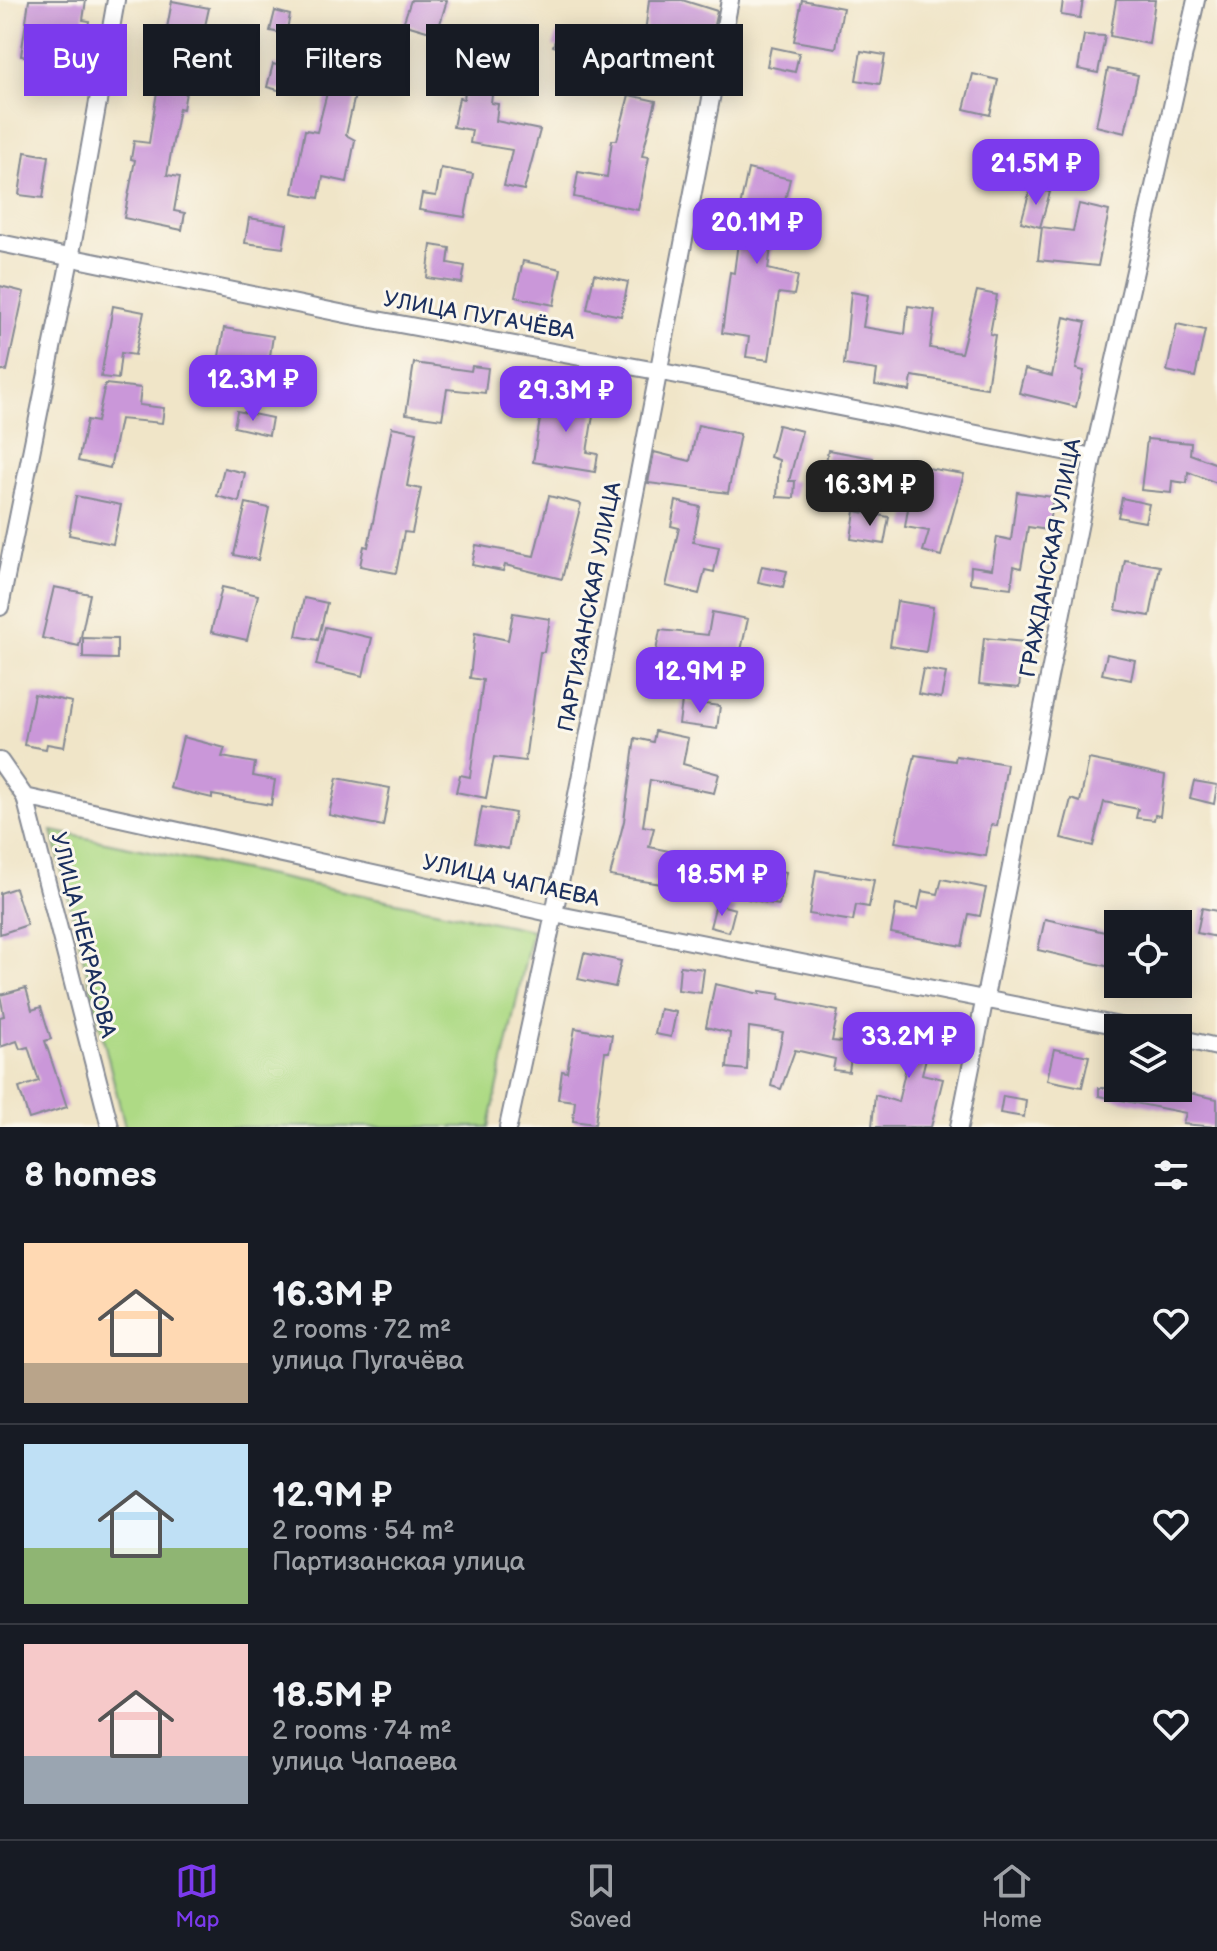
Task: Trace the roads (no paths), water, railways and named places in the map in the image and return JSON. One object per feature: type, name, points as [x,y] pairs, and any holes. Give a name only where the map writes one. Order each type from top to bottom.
[{"type":"street","points":[[0,607],[70,259],[116,0]]},
{"type":"street","name":"ПАРТИЗАНСКАЯ УЛИЦА","points":[[508,1127],[554,914],[730,0]]},
{"type":"street","name":"ГРАЖДАНСКАЯ УЛИЦА","points":[[959,1127],[1093,457],[1196,0]]},
{"type":"street","name":"УЛИЦА ПУГАЧЁВА","points":[[0,243],[1093,457]]},
{"type":"street","name":"УЛИЦА НЕКРАСОВА","points":[[0,761],[25,797],[110,1127]]},
{"type":"street","name":"УЛИЦА ЧАПАЕВА","points":[[25,797],[554,914],[1104,1022]]},
{"type":"street","points":[[1192,1041],[1217,1047]]}]
